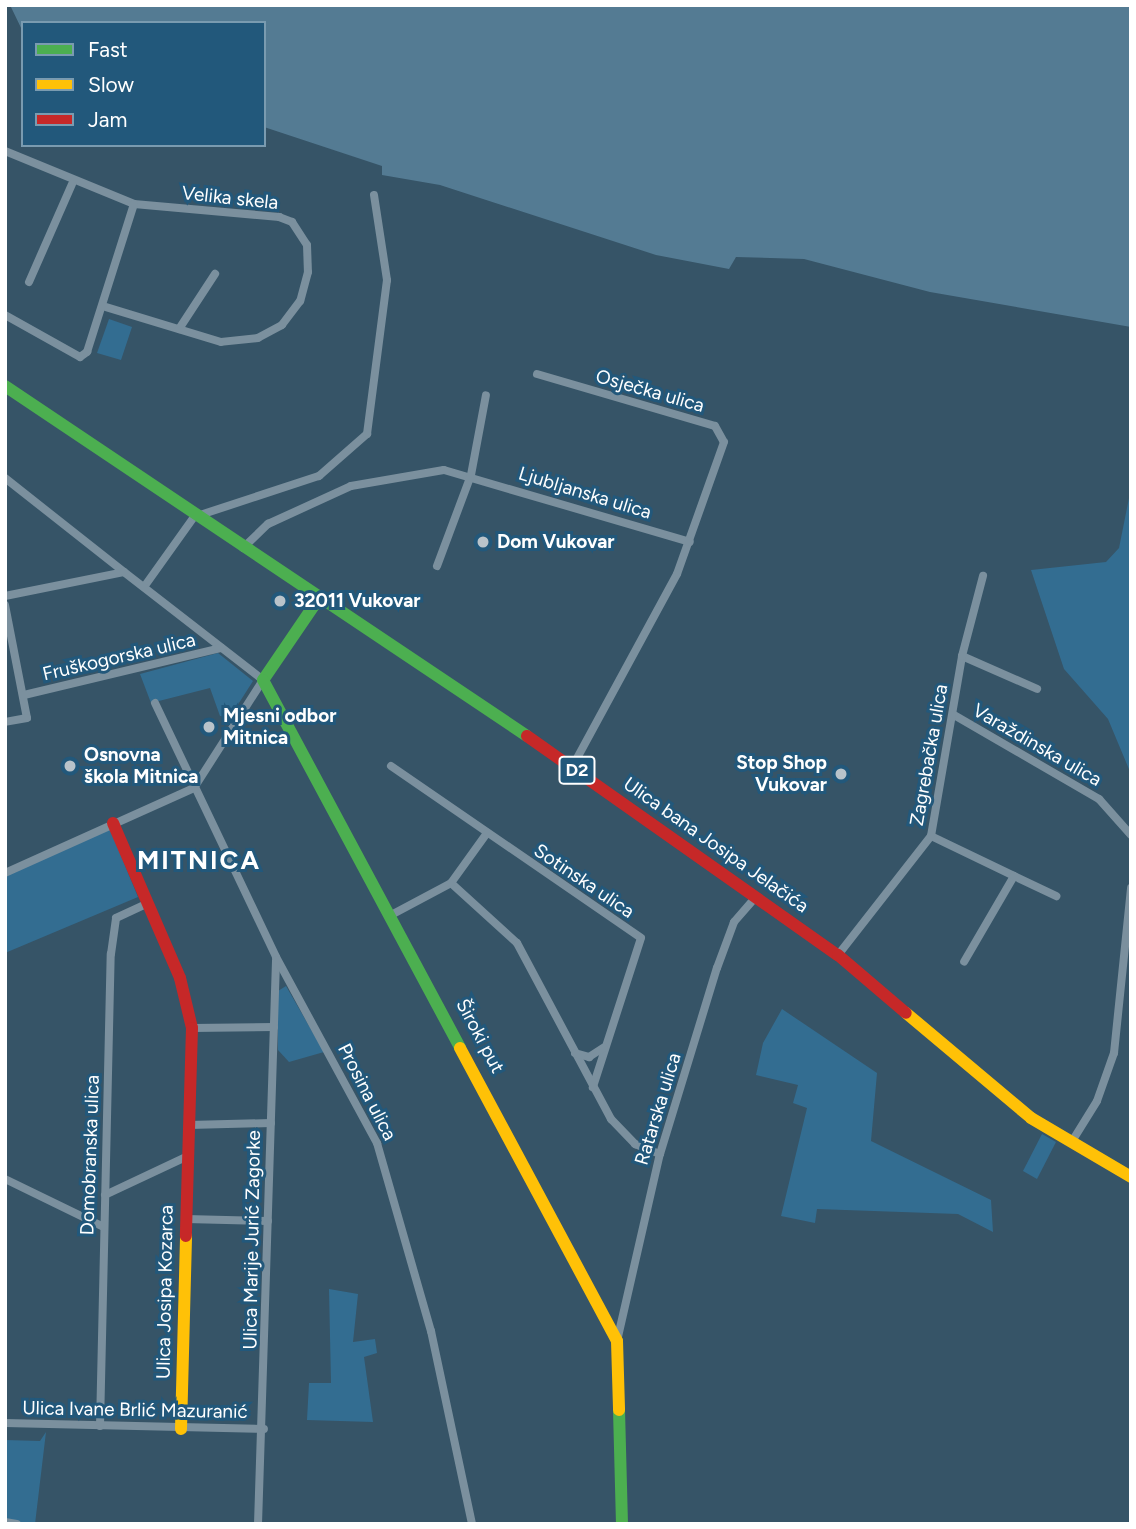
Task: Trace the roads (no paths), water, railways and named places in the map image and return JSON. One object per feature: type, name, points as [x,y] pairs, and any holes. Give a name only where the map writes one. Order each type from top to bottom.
[{"type":"street","name":"Velika skela","points":[[5,151],[72,184],[134,204],[279,217],[292,222],[307,246],[305,287],[282,325],[245,342],[221,342],[106,307]]},
{"type":"street","points":[[29,282],[72,184]]},
{"type":"street","points":[[144,587],[194,517],[319,475],[367,434],[387,280],[374,195]]},
{"type":"street","points":[[5,315],[80,357],[92,346],[106,307],[134,204]]},
{"type":"street","points":[[179,329],[215,274]]},
{"type":"street","name":"Osječka ulica","points":[[537,374],[715,426],[724,442],[690,542],[572,767]]},
{"type":"street","name":"Ulica bana Josipa Jelačića","points":[[5,386],[194,517],[319,597],[572,767],[838,955],[989,1086],[1071,1143],[1131,1177]]},
{"type":"street","points":[[437,566],[471,475],[486,395]]},
{"type":"street","name":"Ljubljanska ulica","points":[[243,548],[268,524],[351,486],[443,470],[471,475],[690,542]]},
{"type":"street","points":[[5,478],[263,680]]},
{"type":"street","points":[[5,596],[124,572]]},
{"type":"street","name":"Zagrebačka ulica","points":[[838,955],[931,836],[954,715],[962,656],[983,576]]},
{"type":"street","points":[[5,873],[194,788],[319,597]]},
{"type":"street","name":"Fruškogorska ulica","points":[[5,605],[27,718],[5,722]]},
{"type":"street","name":"Fruškogorska ulica","points":[[24,695],[221,648]]},
{"type":"street","points":[[962,656],[1037,689]]},
{"type":"street","name":"Široki put","points":[[263,680],[393,914],[617,1341],[622,1524]]},
{"type":"street","name":"Prosina ulica","points":[[155,703],[276,957],[364,1115],[388,1171],[472,1524]]},
{"type":"street","name":"Varaždinska ulica","points":[[954,715],[1105,803],[1131,835]]},
{"type":"street","name":"Sotinska ulica","points":[[391,766],[640,938],[593,1087]]},
{"type":"street","name":"Ulica Josipa Kozarca","points":[[113,823],[180,978],[192,1028],[181,1429]]},
{"type":"street","points":[[393,914],[451,883],[487,833]]},
{"type":"street","points":[[931,836],[1056,896]]},
{"type":"street","points":[[964,962],[1014,876]]},
{"type":"street","points":[[451,883],[510,933],[593,1087],[623,1134],[660,1154]]},
{"type":"street","points":[[1071,1143],[1097,1101],[1114,1053],[1131,888]]},
{"type":"street","name":"Ratarska ulica","points":[[617,1341],[660,1154],[726,939],[756,897]]},
{"type":"street","name":"Domobranska ulica","points":[[100,1426],[114,923],[146,904]]},
{"type":"street","name":"Ulica Marije Jurić Zagorke","points":[[258,1524],[264,1429],[276,957]]},
{"type":"street","points":[[192,1028],[274,1027]]},
{"type":"street","points":[[575,1053],[589,1057],[606,1045]]},
{"type":"street","points":[[189,1125],[271,1123]]},
{"type":"street","points":[[105,1195],[188,1156]]},
{"type":"street","points":[[5,1179],[104,1227]]},
{"type":"street","points":[[186,1219],[268,1221]]},
{"type":"street","name":"Ulica Ivane Brlić Mazuranić","points":[[5,1423],[264,1429]]},
{"type":"street","points":[[5,1522],[17,1524]]},
{"type":"place","name":"Dom Vukovar","points":[[483,542]]},
{"type":"place","name":"32011 Vukovar","points":[[280,601]]},
{"type":"place","name":"Mjesni odbor Mitnica","points":[[209,727]]},
{"type":"place","name":"Osnovna škola Mitnica","points":[[70,766]]},
{"type":"place","name":"Stop Shop Vukovar","points":[[841,774]]},
{"type":"district","name":"MITNICA","points":[[199,861]]}]
